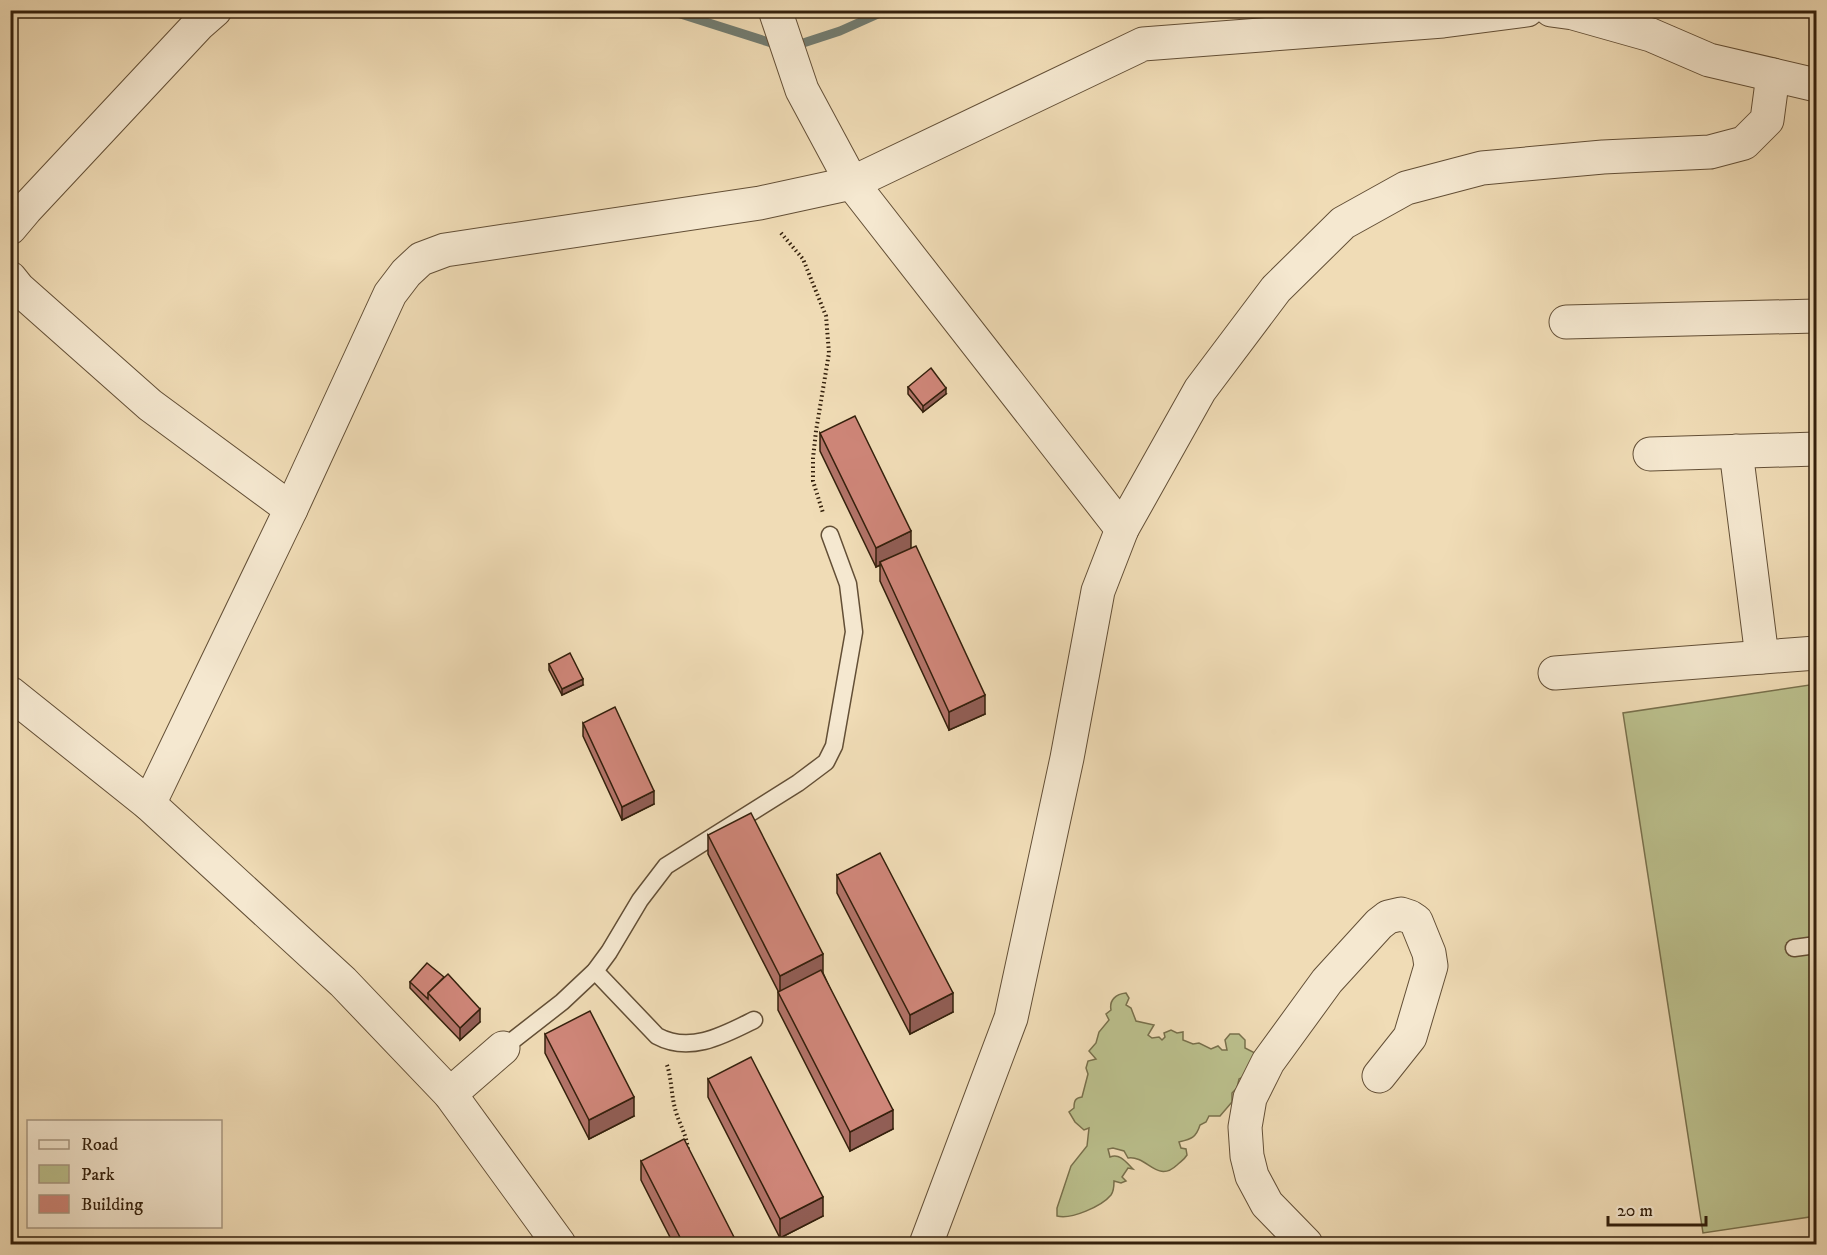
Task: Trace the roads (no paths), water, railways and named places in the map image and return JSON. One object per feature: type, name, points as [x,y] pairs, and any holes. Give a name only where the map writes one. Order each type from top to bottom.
[{"type":"street","points":[[10,228],[199,24],[215,10]]},
{"type":"street","points":[[776,10],[802,90],[852,183],[1122,529]]},
{"type":"street","points":[[149,804],[291,509],[390,294],[406,273],[421,259],[445,250],[760,203],[852,183],[1143,44],[1443,21],[1527,10]]},
{"type":"street","points":[[1551,10],[1573,13],[1651,35],[1709,60],[1816,85]]},
{"type":"street","points":[[926,1245],[1011,1018],[1067,758],[1098,591],[1122,529],[1200,390],[1276,289],[1343,223],[1406,188],[1482,168],[1602,157],[1710,152],[1744,143],[1767,120],[1773,75]]},
{"type":"street","points":[[10,278],[18,288],[150,405],[291,509]]},
{"type":"street","points":[[1566,322],[1816,316]]},
{"type":"street","points":[[1650,454],[1816,449]]},
{"type":"street","points":[[1736,452],[1762,657]]},
{"type":"street","points":[[1555,673],[1816,653]]},
{"type":"street","points":[[10,693],[149,804],[343,982],[450,1094],[559,1245]]},
{"type":"street","points":[[1306,1245],[1267,1204],[1252,1176],[1247,1156],[1245,1127],[1250,1098],[1268,1062],[1327,981],[1379,924],[1388,917],[1401,914],[1416,921],[1429,953],[1431,966],[1410,1037],[1379,1076]]},
{"type":"street","points":[[450,1094],[503,1048]]},
{"type":"lane","points":[[503,1048],[562,1002],[595,971],[640,900],[666,866],[798,783],[826,762],[834,746],[854,632],[849,584],[830,535]]},
{"type":"lane","points":[[1794,948],[1816,945]]},
{"type":"lane","points":[[595,971],[657,1036],[667,1041],[691,1044],[715,1039],[754,1020]]},
{"type":"waterway","points":[[668,10],[778,45]]},
{"type":"waterway","points":[[794,46],[840,31],[887,10]]}]
